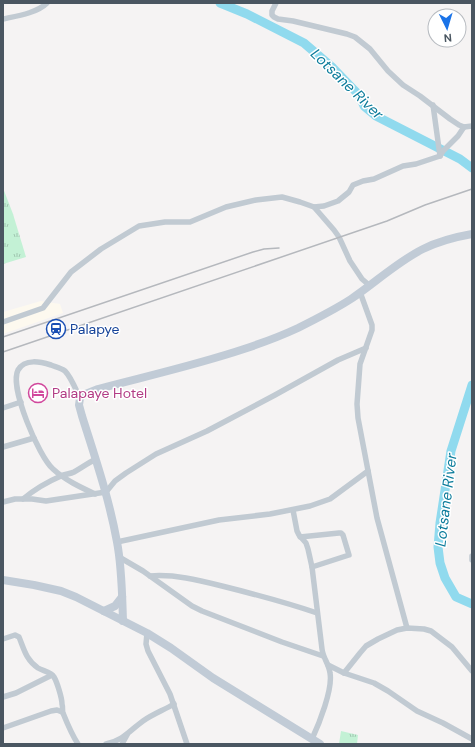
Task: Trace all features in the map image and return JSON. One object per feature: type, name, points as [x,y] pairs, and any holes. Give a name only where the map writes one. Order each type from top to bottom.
[{"type":"street","points":[[3,19],[22,15],[43,7],[47,3]]},
{"type":"street","points":[[276,3],[272,11],[272,15],[274,17],[356,37],[370,49],[388,71],[403,85],[459,125],[464,127],[472,126]]},
{"type":"street","points":[[433,105],[440,156]]},
{"type":"street","points":[[314,208],[338,201],[349,192],[353,185],[374,179],[403,166],[416,164],[440,156],[464,127]]},
{"type":"street","points":[[3,322],[43,308],[71,272],[101,249],[139,226],[165,222],[190,222],[226,207],[256,200],[282,197],[314,208],[339,237],[350,261],[362,279],[369,286]]},
{"type":"street","points":[[80,398],[83,395],[98,389],[210,360],[296,329],[328,313],[347,301],[404,260],[422,249],[437,243],[472,234]]},
{"type":"street","points":[[360,292],[372,325],[372,330],[360,364],[356,404],[377,518],[407,628]]},
{"type":"street","points":[[3,502],[14,499],[46,501],[106,492],[115,481],[156,454],[207,431],[338,360],[366,348]]},
{"type":"street","points":[[95,494],[61,476],[51,468],[45,459],[34,438],[17,389],[18,370],[23,364],[42,362],[62,369],[67,373],[80,398],[79,405],[106,492],[117,542],[123,621]]},
{"type":"street","points":[[3,408],[21,402]]},
{"type":"street","points":[[3,447],[34,438]]},
{"type":"street","points":[[23,499],[43,484],[73,472],[88,462],[96,459]]},
{"type":"street","points":[[117,542],[219,520],[270,514],[310,506],[330,499],[368,471]]},
{"type":"street","points":[[293,510],[297,531],[306,543],[308,549],[312,567],[323,656],[331,675],[320,721],[312,739]]},
{"type":"street","points":[[300,537],[339,533],[343,535],[349,555],[312,567]]},
{"type":"street","points":[[119,558],[150,576],[192,606],[202,611],[323,656]]},
{"type":"street","points":[[150,576],[167,575],[193,579],[284,602],[317,613]]},
{"type":"street","points":[[3,580],[34,585],[76,596],[147,633],[213,678],[320,744]]},
{"type":"street","points":[[104,611],[115,606],[122,596]]},
{"type":"street","points":[[344,673],[366,646],[397,630],[407,628],[424,628],[431,631],[452,647],[472,671]]},
{"type":"street","points":[[147,633],[146,644],[148,651],[164,680],[174,704],[187,744]]},
{"type":"street","points":[[3,639],[15,635],[19,637],[23,651],[31,663],[55,678],[61,698],[62,712],[78,744]]},
{"type":"street","points":[[328,665],[344,673],[374,683],[417,710],[470,738],[465,744]]},
{"type":"street","points":[[3,697],[16,693],[52,675]]},
{"type":"street","points":[[106,744],[114,742],[127,735],[143,721],[174,704]]},
{"type":"street","points":[[3,728],[51,711],[57,710],[62,712]]},
{"type":"street","points":[[122,744],[127,735]]},
{"type":"shaded area","points":[[41,301],[60,304],[63,313],[3,334],[3,312]]},
{"type":"green space","points":[[3,188],[13,214],[26,257],[3,264]]},
{"type":"green space","points":[[341,731],[358,735],[357,744],[339,744]]},
{"type":"waterway","name":"Lotsane River","points":[[220,3],[247,14],[304,43],[333,68],[359,95],[364,106],[376,116],[460,159],[472,168]]},
{"type":"waterway","name":"Lotsane River","points":[[472,385],[451,451],[440,523],[438,547],[440,563],[445,578],[456,597],[472,604]]},
{"type":"railway","points":[[3,352],[387,221],[425,205],[472,189]]},
{"type":"railway","points":[[3,337],[253,252],[264,249],[279,248]]},
{"type":"place","name":"Palapye","points":[[56,329]]},
{"type":"place","name":"Palapaye Hotel","points":[[38,393]]}]
